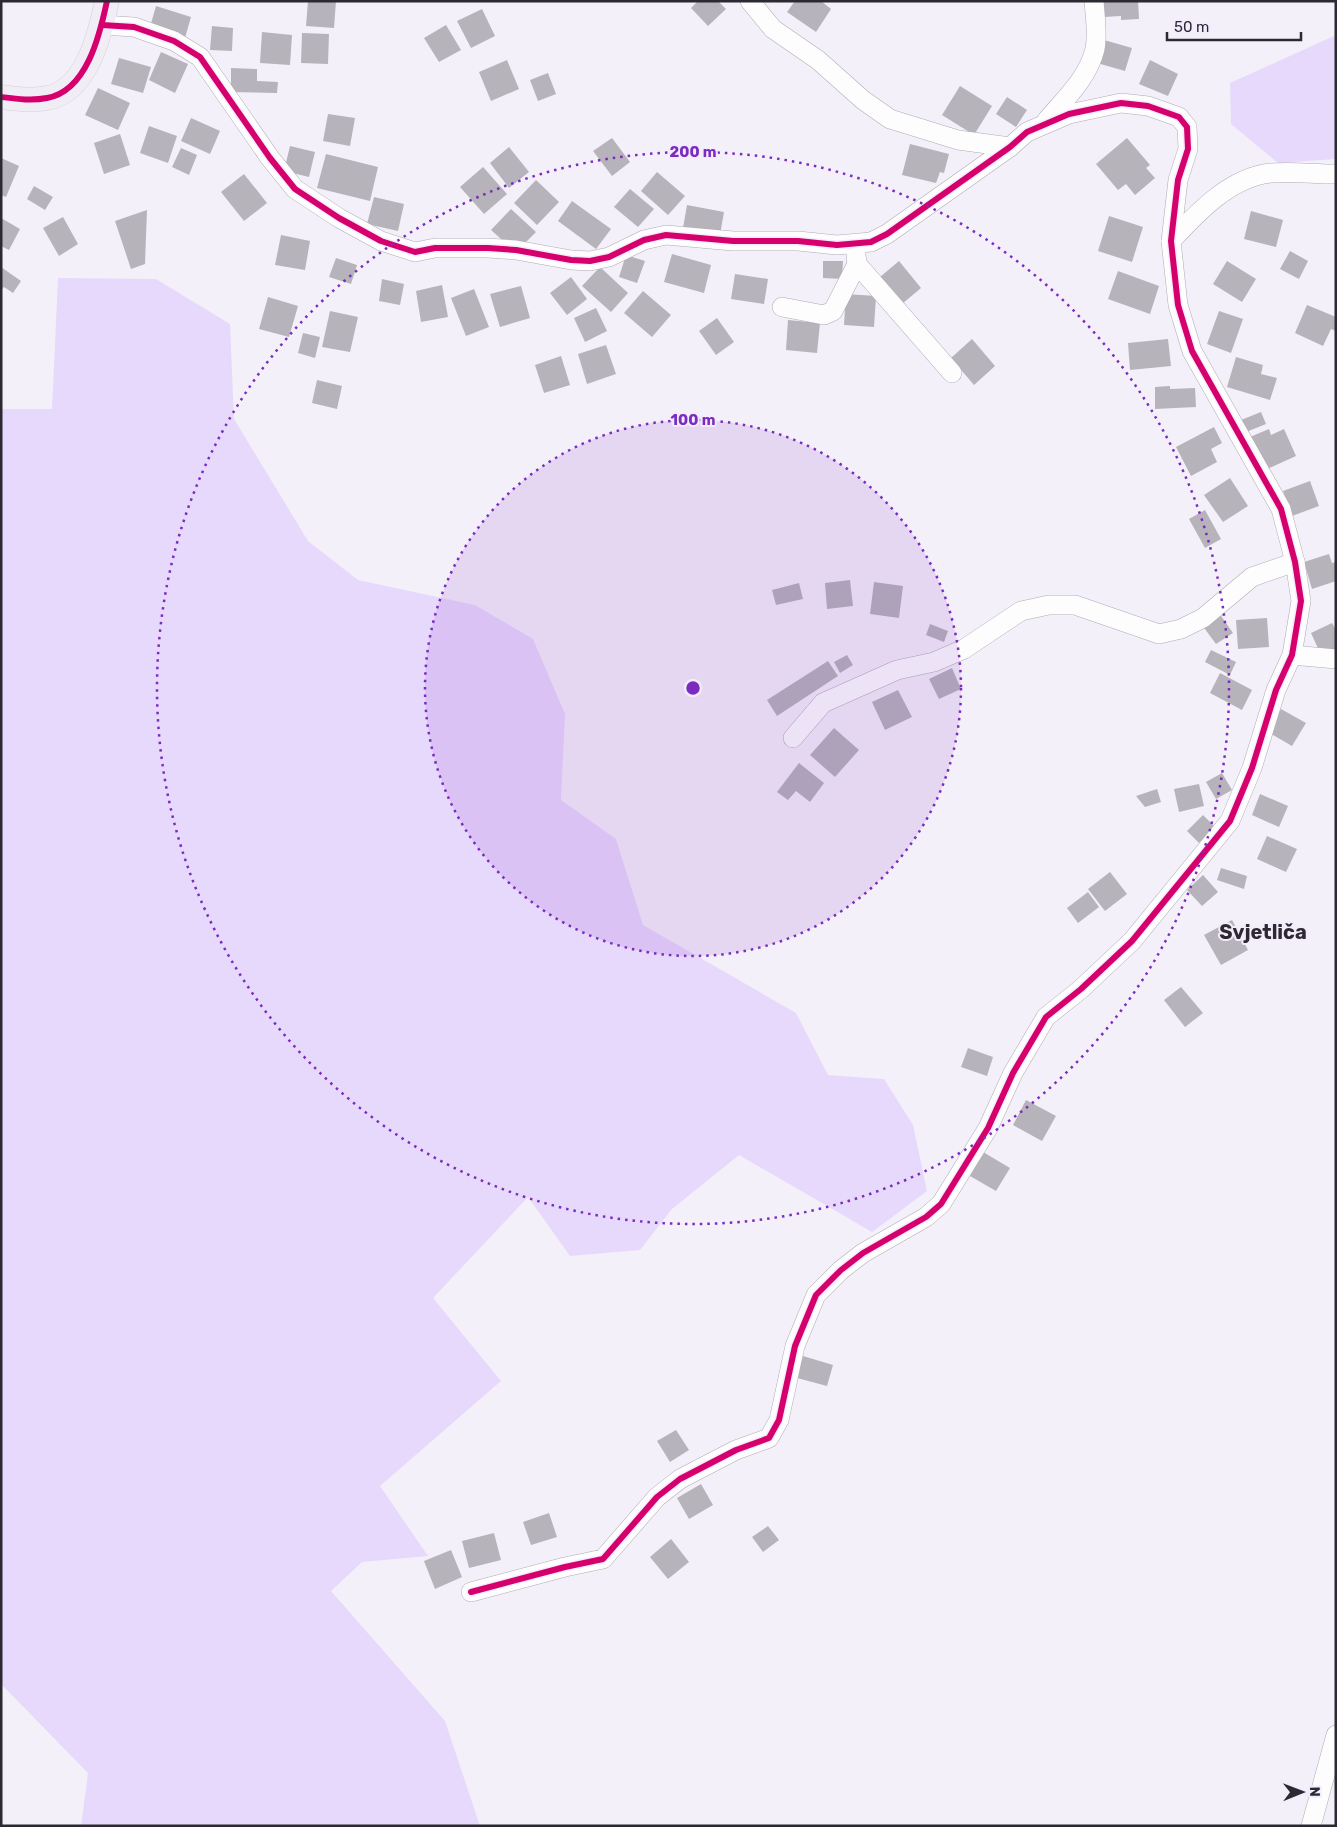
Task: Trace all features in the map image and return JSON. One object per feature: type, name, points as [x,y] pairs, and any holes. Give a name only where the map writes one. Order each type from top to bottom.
[{"type":"main road","points":[[1,97],[25,100],[50,98],[69,88],[83,71],[102,24],[107,1]]},
{"type":"street","points":[[750,1],[773,28],[818,60],[863,100],[890,119],[958,140],[1010,147]]},
{"type":"street","points":[[1043,125],[1060,108],[1082,77],[1095,48],[1094,1]]},
{"type":"street","points":[[102,24],[134,26],[174,41],[200,58],[270,158],[296,189],[339,218],[381,241],[415,252],[435,248],[488,248],[516,250],[571,260],[590,261],[609,258],[644,240],[666,235],[733,242],[798,240],[855,245],[871,242],[887,234],[1010,147],[1027,132],[1069,114],[1121,103],[1148,106],[1179,117],[1187,127],[1188,149],[1178,180],[1171,241],[1178,305],[1192,351],[1281,509],[1295,562],[1301,601],[1292,656],[1276,690],[1252,768],[1230,821],[1132,941],[1081,990],[1046,1018],[1013,1073],[988,1128],[941,1204],[926,1216],[863,1253],[841,1270],[816,1295],[795,1346],[779,1420],[769,1438],[736,1450],[680,1479],[658,1497],[603,1559],[471,1592]]},
{"type":"street","points":[[1171,241],[1212,199],[1253,177],[1268,173],[1287,172],[1336,174]]},
{"type":"street","points":[[782,307],[819,314],[833,311],[856,264],[855,245]]},
{"type":"street","points":[[856,264],[952,372]]},
{"type":"street","points":[[793,738],[823,703],[897,670],[934,662],[964,649],[1021,610],[1049,604],[1075,605],[1159,634],[1182,629],[1203,618],[1252,577],[1295,562]]},
{"type":"street","points":[[1292,656],[1336,660]]},
{"type":"street","points":[[1313,1824],[1336,1735]]},
{"type":"shaded area","points":[[1336,35],[1336,159],[1278,163],[1231,124],[1230,83]]},
{"type":"shaded area","points":[[58,278],[156,279],[230,324],[234,419],[308,541],[358,580],[475,605],[533,639],[565,714],[561,800],[616,839],[643,925],[796,1013],[828,1075],[884,1079],[913,1125],[927,1191],[872,1232],[739,1155],[672,1209],[640,1250],[570,1256],[528,1197],[433,1298],[501,1381],[380,1486],[428,1556],[362,1562],[331,1591],[445,1721],[480,1826],[81,1826],[88,1773],[1,1684],[1,409],[52,409]]},
{"type":"building","points":[[308,1],[336,1],[334,28],[306,26]]},
{"type":"building","points":[[698,1],[718,1],[726,9],[708,26],[691,8]]},
{"type":"building","points":[[795,1],[821,1],[831,9],[816,32],[787,12]]},
{"type":"building","points":[[1103,1],[1138,1],[1139,19],[1121,20],[1121,16],[1104,17]]},
{"type":"building","points":[[156,6],[191,17],[185,38],[150,27]]},
{"type":"building","points":[[482,9],[495,36],[471,48],[457,21]]},
{"type":"building","points":[[446,25],[461,50],[439,62],[424,38]]},
{"type":"building","points":[[212,26],[233,28],[232,51],[210,50]]},
{"type":"building","points":[[262,32],[292,35],[290,65],[260,63]]},
{"type":"building","points":[[302,33],[329,34],[328,64],[301,63]]},
{"type":"building","points":[[1104,40],[1132,48],[1125,71],[1097,63]]},
{"type":"building","points":[[161,52],[188,64],[175,93],[149,80]]},
{"type":"building","points":[[119,58],[151,67],[143,93],[111,84]]},
{"type":"building","points":[[507,60],[519,89],[491,101],[479,72]]},
{"type":"building","points":[[1150,60],[1178,74],[1168,96],[1139,84]]},
{"type":"building","points":[[231,68],[257,69],[257,81],[278,82],[277,93],[231,92]]},
{"type":"building","points":[[548,73],[556,94],[538,101],[530,80]]},
{"type":"building","points":[[960,86],[992,106],[974,135],[942,115]]},
{"type":"building","points":[[98,88],[130,103],[118,130],[85,115]]},
{"type":"building","points":[[1007,97],[1027,110],[1016,127],[996,114]]},
{"type":"building","points":[[328,114],[355,118],[350,146],[323,141]]},
{"type":"building","points":[[191,118],[220,131],[210,154],[181,141]]},
{"type":"building","points":[[149,126],[177,136],[168,163],[140,153]]},
{"type":"building","points":[[120,134],[130,165],[104,174],[94,143]]},
{"type":"building","points":[[612,138],[630,162],[612,176],[593,151]]},
{"type":"building","points":[[1127,138],[1150,165],[1146,168],[1155,178],[1135,195],[1126,184],[1118,190],[1096,164]]},
{"type":"building","points":[[910,144],[949,154],[944,173],[940,172],[936,183],[902,175]]},
{"type":"building","points":[[290,146],[315,152],[309,177],[284,171]]},
{"type":"building","points":[[509,147],[529,172],[509,188],[490,163]]},
{"type":"building","points":[[181,148],[197,155],[189,175],[172,167]]},
{"type":"building","points":[[326,154],[378,167],[370,201],[317,188]]},
{"type":"building","points":[[1,158],[19,166],[6,197],[1,195]]},
{"type":"building","points":[[483,167],[507,194],[484,214],[460,187]]},
{"type":"building","points":[[657,172],[685,196],[668,215],[641,191]]},
{"type":"building","points":[[244,174],[267,203],[244,221],[221,192]]},
{"type":"building","points":[[536,180],[559,202],[537,225],[514,203]]},
{"type":"building","points":[[34,186],[53,197],[45,210],[27,199]]},
{"type":"building","points":[[630,189],[654,209],[638,227],[614,207]]},
{"type":"building","points":[[374,197],[404,204],[398,231],[367,224]]},
{"type":"building","points":[[572,201],[611,229],[596,249],[558,221]]},
{"type":"building","points":[[687,205],[724,212],[720,235],[683,228]]},
{"type":"building","points":[[511,209],[536,232],[522,246],[516,241],[510,247],[491,230]]},
{"type":"building","points":[[147,210],[145,264],[131,269],[115,221]]},
{"type":"building","points":[[1251,211],[1283,220],[1276,247],[1244,239]]},
{"type":"building","points":[[1109,216],[1143,227],[1132,262],[1098,251]]},
{"type":"building","points":[[63,217],[78,244],[59,256],[43,228]]},
{"type":"building","points":[[1,218],[20,229],[9,250],[1,246]]},
{"type":"building","points":[[281,235],[310,241],[305,270],[275,265]]},
{"type":"building","points":[[1290,251],[1308,261],[1299,279],[1280,269]]},
{"type":"building","points":[[672,254],[711,265],[704,293],[664,282]]},
{"type":"building","points":[[626,255],[645,261],[637,283],[619,277]]},
{"type":"building","points":[[336,258],[357,265],[351,284],[329,277]]},
{"type":"building","points":[[823,261],[843,261],[842,279],[823,278]]},
{"type":"building","points":[[899,261],[921,288],[902,304],[880,277]]},
{"type":"building","points":[[1227,261],[1256,279],[1242,302],[1213,284]]},
{"type":"building","points":[[1,267],[21,281],[13,293],[4,287],[1,290]]},
{"type":"building","points":[[600,267],[628,293],[611,312],[582,286]]},
{"type":"building","points":[[1118,271],[1159,286],[1150,314],[1108,299]]},
{"type":"building","points":[[735,274],[768,279],[764,304],[731,299]]},
{"type":"building","points":[[571,277],[587,299],[567,315],[550,293]]},
{"type":"building","points":[[382,279],[404,284],[400,305],[379,301]]},
{"type":"building","points":[[442,285],[448,317],[421,322],[416,291]]},
{"type":"building","points":[[521,286],[530,318],[500,327],[490,294]]},
{"type":"building","points":[[474,289],[489,327],[466,336],[451,298]]},
{"type":"building","points":[[643,291],[671,315],[652,337],[624,313]]},
{"type":"building","points":[[846,294],[876,296],[874,327],[844,325]]},
{"type":"building","points":[[268,297],[298,306],[289,337],[259,329]]},
{"type":"building","points":[[1307,305],[1336,317],[1336,331],[1331,329],[1323,346],[1295,333]]},
{"type":"building","points":[[596,308],[607,331],[585,342],[574,318]]},
{"type":"building","points":[[330,311],[358,317],[350,352],[322,347]]},
{"type":"building","points":[[1219,311],[1243,319],[1231,353],[1207,344]]},
{"type":"building","points":[[717,318],[734,342],[716,355],[699,331]]},
{"type":"building","points":[[788,320],[820,323],[817,353],[786,350]]},
{"type":"building","points":[[303,333],[320,337],[315,358],[298,353]]},
{"type":"building","points":[[972,339],[995,366],[974,385],[951,358]]},
{"type":"building","points":[[1168,339],[1171,366],[1130,370],[1128,343]]},
{"type":"building","points":[[606,345],[616,374],[587,384],[578,354]]},
{"type":"building","points":[[561,356],[570,385],[544,393],[535,365]]},
{"type":"building","points":[[1236,357],[1263,365],[1261,374],[1277,378],[1270,400],[1227,387]]},
{"type":"building","points":[[317,380],[342,386],[337,409],[312,403]]},
{"type":"building","points":[[1170,386],[1170,389],[1195,388],[1196,407],[1155,409],[1155,387]]},
{"type":"building","points":[[1261,412],[1266,424],[1246,432],[1241,420]]},
{"type":"building","points":[[1214,427],[1222,443],[1211,449],[1217,462],[1191,476],[1176,447]]},
{"type":"building","points":[[1269,429],[1271,435],[1284,429],[1296,456],[1265,470],[1250,437]]},
{"type":"building","points":[[1230,478],[1248,506],[1223,522],[1204,495]]},
{"type":"building","points":[[1310,481],[1319,506],[1292,516],[1283,491]]},
{"type":"building","points":[[1205,510],[1221,539],[1205,548],[1189,519]]},
{"type":"building","points":[[1329,554],[1332,563],[1336,562],[1336,581],[1312,589],[1304,562]]},
{"type":"building","points":[[850,580],[853,606],[827,609],[825,583]]},
{"type":"building","points":[[874,582],[903,586],[899,618],[870,614]]},
{"type":"building","points":[[799,583],[803,599],[776,605],[772,590]]},
{"type":"building","points":[[1219,613],[1233,633],[1216,644],[1202,625]]},
{"type":"building","points":[[1267,618],[1269,647],[1238,649],[1236,620]]},
{"type":"building","points":[[1332,623],[1336,630],[1336,650],[1322,657],[1311,633]]},
{"type":"building","points":[[930,624],[948,631],[944,642],[926,635]]},
{"type":"building","points":[[1211,650],[1236,662],[1230,675],[1205,662]]},
{"type":"building","points":[[847,655],[853,665],[840,673],[834,662]]},
{"type":"building","points":[[828,661],[838,676],[777,716],[767,700]]},
{"type":"building","points":[[952,668],[961,689],[939,699],[929,679]]},
{"type":"building","points":[[1220,673],[1252,690],[1242,710],[1210,693]]},
{"type":"building","points":[[898,690],[912,717],[885,730],[872,702]]},
{"type":"building","points":[[1281,709],[1306,723],[1292,746],[1268,732]]},
{"type":"building","points":[[834,728],[859,750],[835,777],[810,755]]},
{"type":"building","points":[[799,763],[824,783],[810,802],[796,791],[788,800],[777,792]]},
{"type":"building","points":[[1222,773],[1232,790],[1216,799],[1206,782]]},
{"type":"building","points":[[1199,784],[1204,806],[1179,812],[1174,789]]},
{"type":"building","points":[[1157,789],[1161,802],[1145,807],[1136,796]]},
{"type":"building","points":[[1260,794],[1288,806],[1279,827],[1252,815]]},
{"type":"building","points":[[1203,815],[1215,827],[1199,843],[1187,831]]},
{"type":"building","points":[[1267,836],[1297,849],[1286,872],[1257,859]]},
{"type":"building","points":[[1221,868],[1247,876],[1244,889],[1217,880]]},
{"type":"building","points":[[1110,872],[1127,894],[1105,911],[1088,889]]},
{"type":"building","points":[[1203,875],[1218,892],[1202,906],[1187,890]]},
{"type":"building","points":[[1088,892],[1099,907],[1078,923],[1067,908]]},
{"type":"building","points":[[1232,920],[1248,950],[1221,965],[1204,935]]},
{"type":"building","points":[[1181,987],[1203,1013],[1185,1027],[1164,1000]]},
{"type":"building","points":[[968,1048],[993,1057],[987,1076],[961,1067]]},
{"type":"building","points":[[1026,1100],[1056,1116],[1042,1141],[1013,1125]]},
{"type":"building","points":[[983,1152],[1010,1168],[996,1191],[970,1176]]},
{"type":"building","points":[[803,1356],[833,1365],[827,1386],[797,1378]]},
{"type":"building","points":[[676,1430],[689,1450],[670,1462],[657,1441]]},
{"type":"building","points":[[701,1484],[713,1505],[689,1519],[677,1498]]},
{"type":"building","points":[[549,1513],[557,1537],[531,1545],[523,1522]]},
{"type":"building","points":[[768,1526],[779,1540],[763,1552],[752,1537]]},
{"type":"building","points":[[494,1533],[501,1560],[469,1568],[462,1541]]},
{"type":"building","points":[[671,1539],[689,1562],[668,1579],[650,1557]]},
{"type":"building","points":[[451,1550],[462,1577],[435,1589],[424,1561]]},
{"type":"cycle path","points":[[1,97],[30,100],[47,98],[61,93],[72,85],[82,73],[89,59],[100,29],[107,1]]},
{"type":"cycle path","points":[[102,25],[134,27],[174,41],[200,57],[270,158],[295,189],[339,218],[381,241],[415,252],[435,248],[488,248],[516,250],[571,260],[590,261],[609,257],[644,240],[666,235],[733,241],[798,241],[837,245],[871,242],[887,234],[1010,147],[1027,132],[1069,114],[1121,103],[1148,106],[1179,117],[1187,127],[1188,149],[1178,180],[1171,241],[1178,305],[1192,351],[1281,509],[1295,562],[1301,601],[1292,655],[1276,690],[1252,768],[1230,821],[1132,941],[1081,989],[1046,1017],[1013,1073],[988,1128],[941,1204],[926,1217],[863,1253],[841,1270],[816,1295],[795,1346],[779,1420],[769,1438],[736,1450],[680,1479],[657,1497],[603,1559],[471,1592]]},
{"type":"district","name":"Svjetliča","points":[[1263,932]]}]
